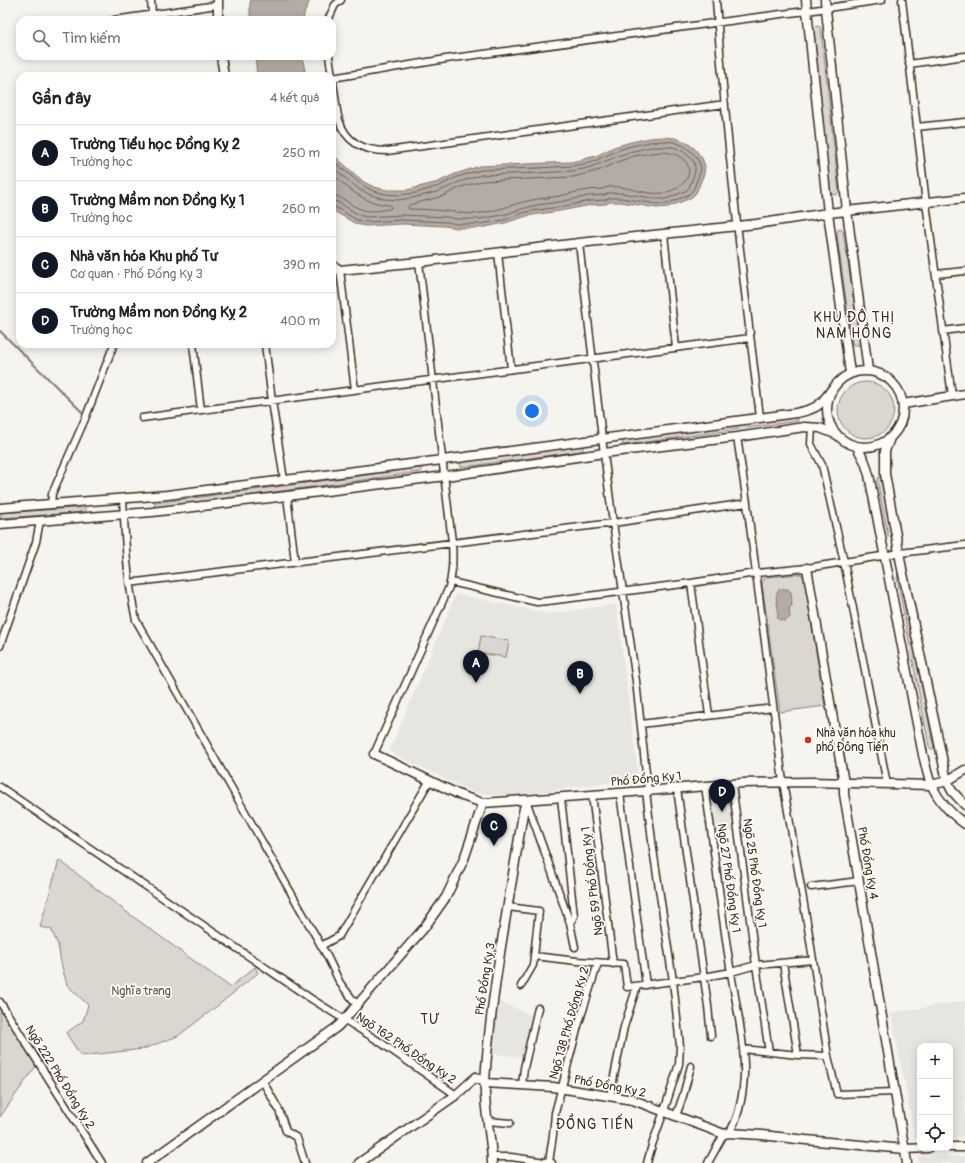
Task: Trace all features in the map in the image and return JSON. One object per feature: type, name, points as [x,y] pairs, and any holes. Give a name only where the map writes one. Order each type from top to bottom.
[{"type":"main road","points":[[806,0],[828,213],[850,373]]},
{"type":"main road","points":[[218,2],[218,16]]},
{"type":"main road","points":[[826,4],[847,211],[868,370]]},
{"type":"main road","points":[[222,60],[223,72]]},
{"type":"main road","points":[[336,270],[756,224],[828,213],[965,198]]},
{"type":"main road","points":[[0,508],[166,495],[796,413],[815,408],[823,402],[840,380],[850,373],[868,370],[877,372],[889,379],[898,390],[903,404],[903,413],[900,422],[896,431],[890,438],[885,451],[885,473],[947,781],[952,791],[965,805]]},
{"type":"main road","points":[[832,389],[827,401],[826,410],[828,422],[835,434]]},
{"type":"main road","points":[[903,404],[965,394]]},
{"type":"main road","points":[[0,524],[124,514],[287,496],[737,437],[793,428],[812,427],[826,429],[845,442],[857,447],[877,445],[890,438]]},
{"type":"main road","points":[[857,447],[865,462],[869,475],[923,755],[931,785],[944,805],[954,816],[965,824]]},
{"type":"main road","name":"Phố Đồng Kỵ 4","points":[[807,568],[907,1163]]},
{"type":"main road","name":"Phố Đồng Kỵ 1","points":[[374,754],[462,796],[483,803],[732,784],[783,782],[931,785],[947,781],[965,770]]},
{"type":"main road","name":"Phố Đồng Kỵ 3","points":[[492,1160],[485,1083],[492,1003],[526,800]]},
{"type":"main road","points":[[146,1163],[344,1020],[424,928],[446,897],[464,859],[483,803]]},
{"type":"main road","name":"Phố Đồng Kỵ 2","points":[[359,1163],[456,1095],[476,1077],[485,1083],[562,1088],[633,1100],[726,1133],[905,1149],[917,1148]]},
{"type":"main road","points":[[953,1147],[965,1147]]},
{"type":"street","points":[[151,0],[152,14]]},
{"type":"street","points":[[330,16],[335,5],[340,0]]},
{"type":"street","points":[[716,0],[737,226],[760,417]]},
{"type":"street","points":[[336,77],[446,59],[807,11],[826,4],[882,0]]},
{"type":"street","points":[[902,0],[916,127],[952,396]]},
{"type":"street","points":[[139,16],[218,2]]},
{"type":"street","points":[[909,64],[965,56]]},
{"type":"street","points":[[330,60],[331,72]]},
{"type":"street","points":[[336,102],[339,120],[343,129],[350,138],[359,146],[378,151],[387,151],[725,104]]},
{"type":"street","points":[[916,127],[965,122]]},
{"type":"street","points":[[664,234],[676,348]]},
{"type":"street","points":[[579,243],[604,454],[641,724],[653,850],[673,981],[680,1046],[679,1064],[647,1163]]},
{"type":"street","points":[[498,252],[511,369]]},
{"type":"street","points":[[374,754],[451,582],[453,558],[452,542],[419,262]]},
{"type":"street","points":[[336,270],[355,390]]},
{"type":"street","points":[[936,274],[965,271]]},
{"type":"street","points":[[943,331],[965,328]]},
{"type":"street","points":[[142,418],[750,338]]},
{"type":"street","points":[[51,504],[52,494],[85,419],[112,348]]},
{"type":"street","points":[[193,348],[200,410]]},
{"type":"street","points":[[265,348],[284,480]]},
{"type":"street","points":[[812,427],[811,444],[822,465],[844,562],[887,784]]},
{"type":"street","points":[[737,437],[783,782],[828,1056],[836,1094],[895,1092]]},
{"type":"street","points":[[287,496],[295,562]]},
{"type":"street","points":[[123,499],[129,584],[136,620],[321,946],[340,983],[357,1005]]},
{"type":"street","points":[[129,584],[452,542],[613,523],[747,503]]},
{"type":"street","points":[[0,646],[36,542],[40,521]]},
{"type":"street","points":[[451,582],[537,602],[807,568],[900,553],[965,545]]},
{"type":"street","points":[[691,583],[709,715]]},
{"type":"street","points":[[641,724],[773,708]]},
{"type":"street","points":[[321,946],[339,936],[430,780]]},
{"type":"street","name":"Ngõ 25 Phố Đồng Kỵ 1","points":[[732,784],[756,965],[770,1052]]},
{"type":"street","name":"Ngõ 27 Phố Đồng Kỵ 1","points":[[705,786],[743,1049],[744,1074],[741,1100],[734,1125],[726,1133],[708,1163]]},
{"type":"street","name":"Ngõ 162 Phố Đồng Kỵ 2","points":[[0,787],[344,1020],[380,1042],[456,1095]]},
{"type":"street","points":[[677,789],[711,1036]]},
{"type":"street","points":[[620,793],[646,985]]},
{"type":"street","name":"Ngõ 59 Phố Đồng Kỵ 1","points":[[592,795],[613,964]]},
{"type":"street","points":[[561,798],[574,916],[570,923]]},
{"type":"street","points":[[526,800],[570,923],[575,947]]},
{"type":"street","points":[[811,887],[859,881]]},
{"type":"street","points":[[508,907],[539,911],[533,965],[521,986]]},
{"type":"street","points":[[534,956],[557,960],[624,964],[627,987],[704,977],[756,965],[813,960]]},
{"type":"street","name":"Ngõ 138 Phố Đồng Kỵ 2","points":[[551,1163],[555,1113],[578,1026],[598,963]]},
{"type":"street","points":[[783,963],[798,1055]]},
{"type":"street","points":[[610,1096],[624,1027],[637,986]]},
{"type":"street","name":"Ngõ 222 Phố Đồng Kỵ 2","points":[[0,1002],[102,1163]]},
{"type":"street","points":[[522,1085],[524,1068],[538,1008]]},
{"type":"street","points":[[743,1049],[798,1055],[828,1056]]},
{"type":"street","points":[[676,1116],[684,1096],[691,1066]]},
{"type":"street","points":[[262,1080],[279,1110],[286,1131],[297,1138],[305,1163]]},
{"type":"street","points":[[488,1121],[510,1123]]},
{"type":"street","points":[[492,1160],[511,1157],[551,1163]]},
{"type":"shaded area","points":[[456,594],[549,614],[616,604],[638,773],[633,779],[511,796],[477,793],[389,752]]},
{"type":"shaded area","points":[[731,790],[737,831],[713,833],[708,792]]},
{"type":"shaded area","points":[[498,1001],[532,1015],[525,1057],[492,1054]]},
{"type":"shaded area","points":[[965,1001],[965,1137],[953,1138],[953,1043],[917,1043],[917,1138],[915,1138],[891,1013]]},
{"type":"shaded area","points":[[965,1156],[965,1163],[919,1163],[918,1157]]},
{"type":"green space","points":[[816,26],[820,27],[821,29],[839,192],[836,195],[830,192],[814,32],[814,28]]},
{"type":"green space","points":[[840,229],[843,231],[860,341],[859,345],[853,345],[852,343],[837,235],[838,230]]},
{"type":"green space","points":[[860,382],[872,382],[886,390],[894,404],[892,421],[886,430],[872,438],[860,438],[850,433],[843,426],[838,416],[838,404],[843,394],[850,387]]},
{"type":"green space","points":[[795,417],[798,418],[798,421],[622,444],[624,440]]},
{"type":"green space","points":[[580,446],[583,447],[583,450],[581,451],[463,467],[461,467],[460,464],[462,462]]},
{"type":"green space","points":[[422,468],[422,471],[420,472],[157,508],[154,506],[155,503]]},
{"type":"green space","points":[[879,477],[882,479],[892,536],[890,538],[888,536],[877,480]]},
{"type":"green space","points":[[84,508],[86,511],[0,518],[0,513]]},
{"type":"green space","points":[[898,573],[900,574],[934,748],[931,750],[897,578]]},
{"type":"green space","points":[[801,574],[804,578],[825,706],[780,712],[762,584],[764,579],[767,577]]},
{"type":"green space","points":[[481,636],[509,641],[506,657],[478,653]]},
{"type":"green space","name":"Nghĩa trang","points":[[59,860],[128,913],[230,987],[255,967],[258,973],[178,1036],[143,1049],[81,1056],[66,1033],[83,1021],[88,1005],[67,985],[58,945],[51,929],[40,927]]},
{"type":"green space","points":[[0,1002],[38,1063],[0,1117]]},
{"type":"water","points":[[251,0],[310,0],[304,16],[250,16]]},
{"type":"water","points":[[255,60],[303,60],[305,72],[257,72]]},
{"type":"water","points":[[650,138],[675,138],[686,142],[695,149],[702,158],[705,166],[704,174],[696,193],[691,198],[668,207],[657,208],[621,202],[610,202],[606,204],[591,205],[527,216],[505,223],[480,228],[402,224],[365,226],[356,224],[336,212],[336,158],[364,182],[374,187],[387,190],[407,190],[438,182],[455,174],[480,166],[571,162],[596,156],[614,147]]},
{"type":"water","points":[[780,589],[788,589],[790,590],[791,594],[792,605],[789,609],[790,617],[785,621],[778,619],[776,597]]},
{"type":"waterway","points":[[0,331],[16,347]]},
{"type":"waterway","points":[[17,348],[82,412]]},
{"type":"place","name":"Trường Tiểu học Đồng Kỵ 2","points":[[476,683]]},
{"type":"place","name":"Trường Mầm non Đồng Kỵ 1","points":[[580,694]]},
{"type":"place","name":"Nhà văn hóa khu phố Đông Tiến","points":[[808,740]]},
{"type":"place","name":"Trường Mầm non Đồng Kỵ 2","points":[[722,812]]},
{"type":"place","name":"Nhà văn hóa Khu phố Tư","points":[[494,846]]},
{"type":"district","name":"KHU ĐÔ THỊ NAM HỒNG","points":[[854,326]]},
{"type":"district","name":"TƯ","points":[[430,1019]]},
{"type":"district","name":"ĐỒNG TIẾN","points":[[595,1124]]}]
